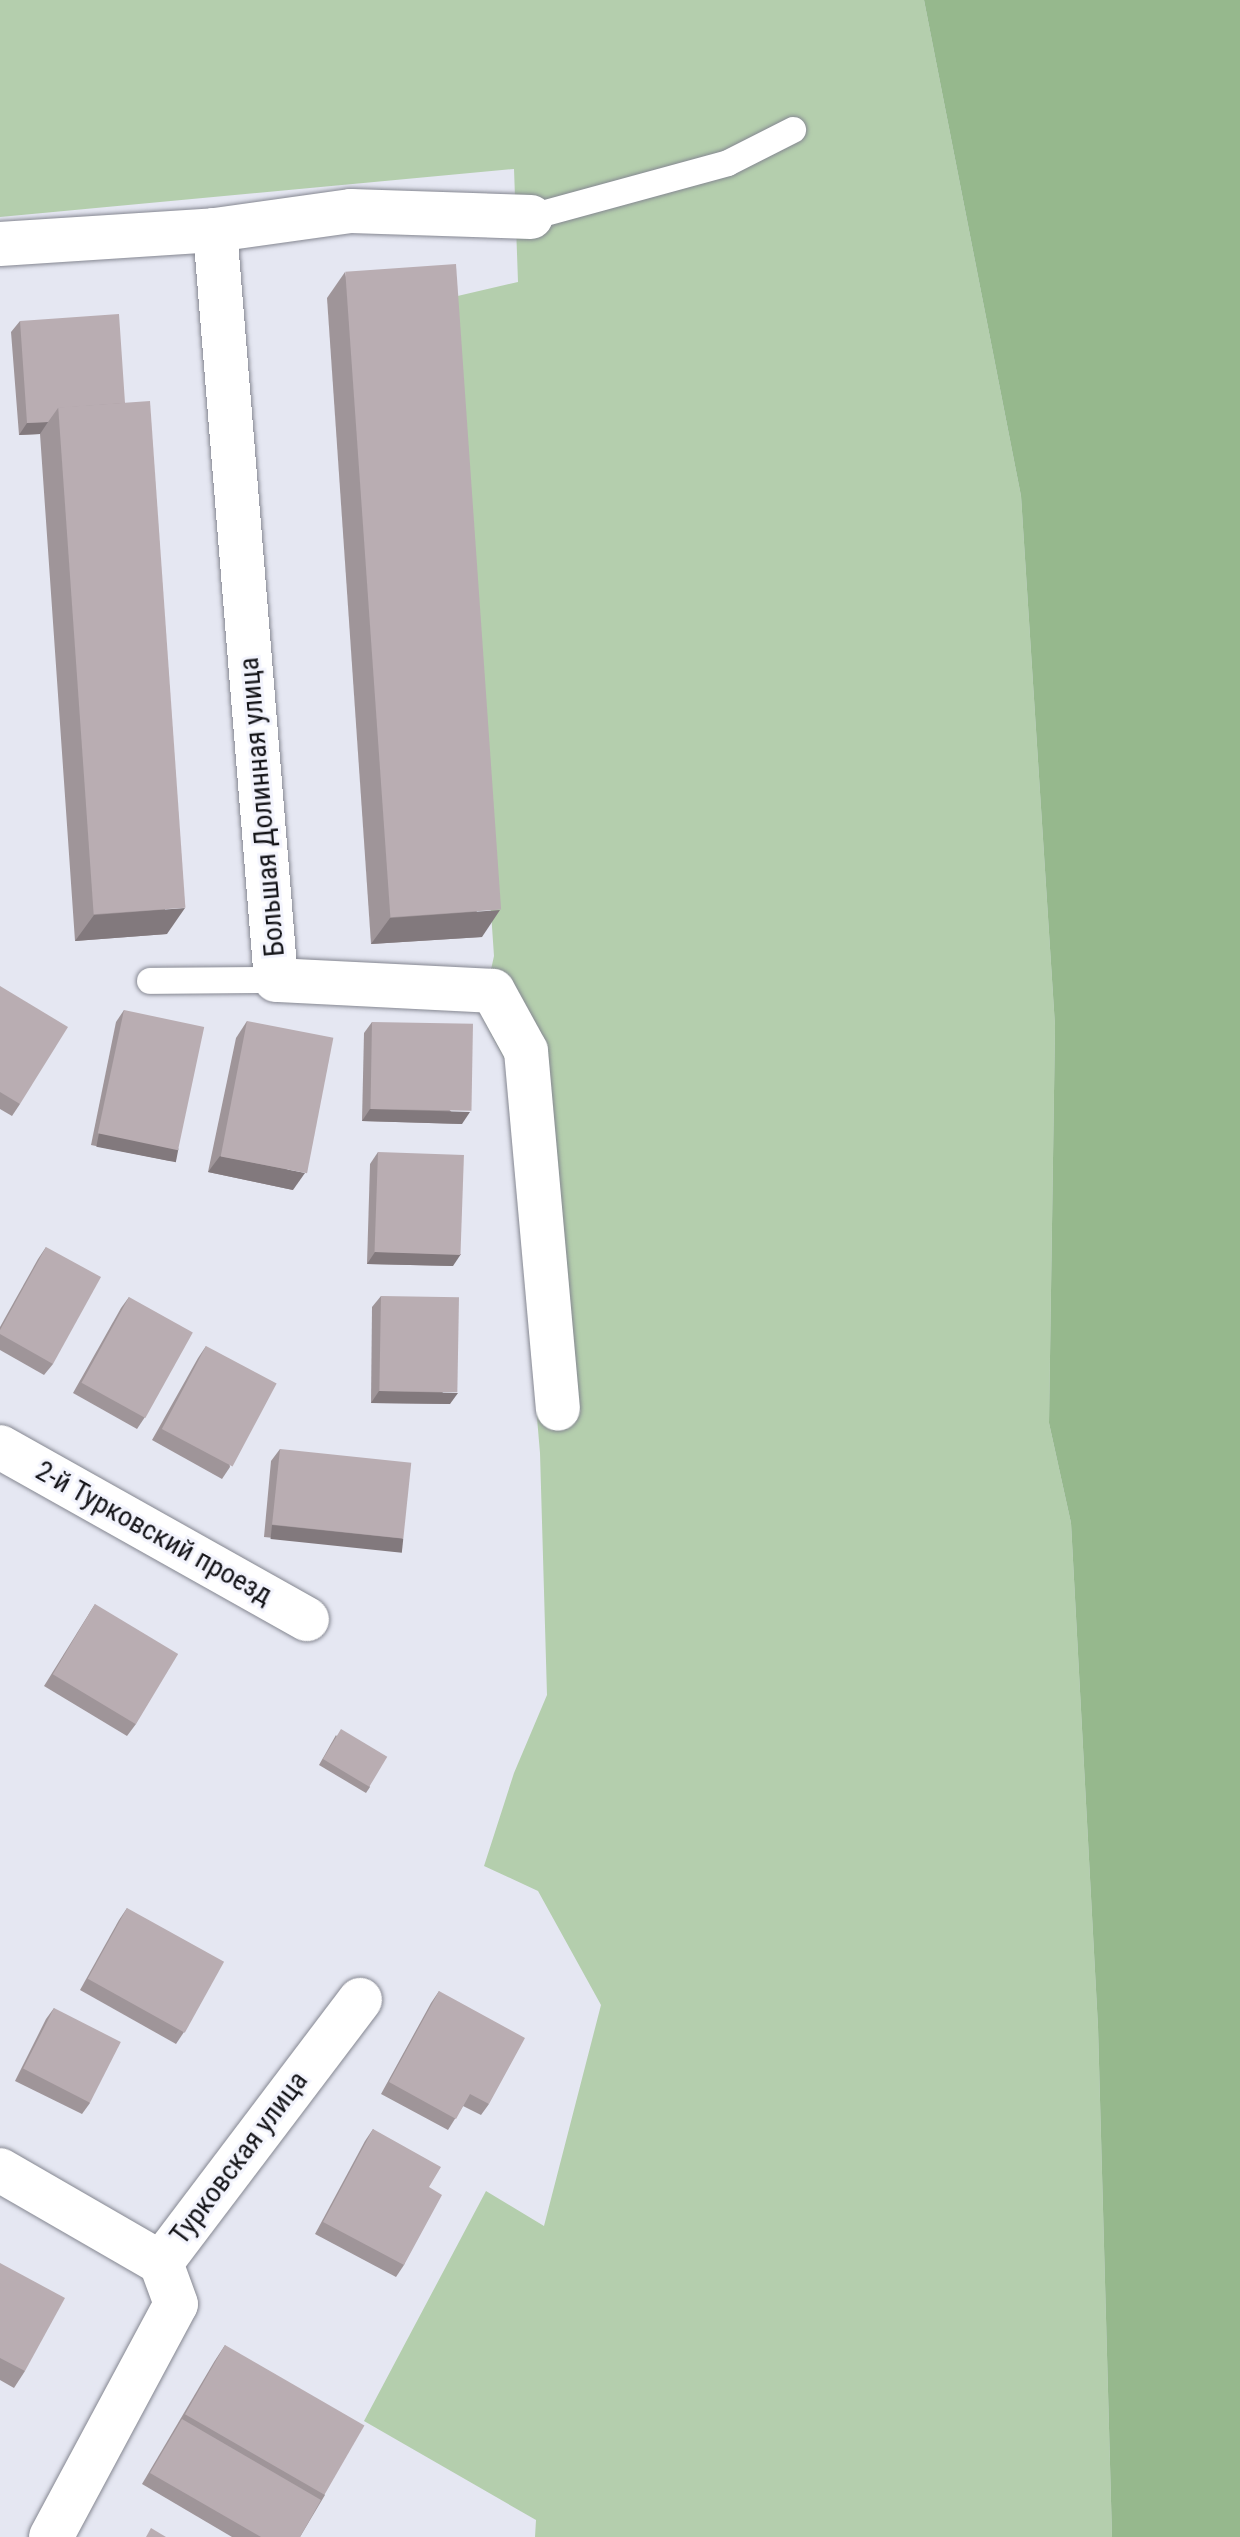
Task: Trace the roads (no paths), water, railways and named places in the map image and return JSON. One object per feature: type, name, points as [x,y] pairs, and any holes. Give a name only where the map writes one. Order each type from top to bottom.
[{"type":"street","points":[[0,244],[215,230],[351,211],[531,217]]},
{"type":"street","name":"Большая Долинная улица","points":[[215,230],[276,980],[493,991],[526,1051],[558,1409]]},
{"type":"street","name":"2-й Турковский проезд","points":[[0,1447],[307,1619]]},
{"type":"street","name":"Турковская улица","points":[[51,2537],[176,2304],[161,2263],[360,2000]]},
{"type":"street","points":[[0,2170],[161,2263]]},
{"type":"lane","points":[[531,217],[728,163],[793,130]]},
{"type":"lane","points":[[150,981],[276,980]]}]
